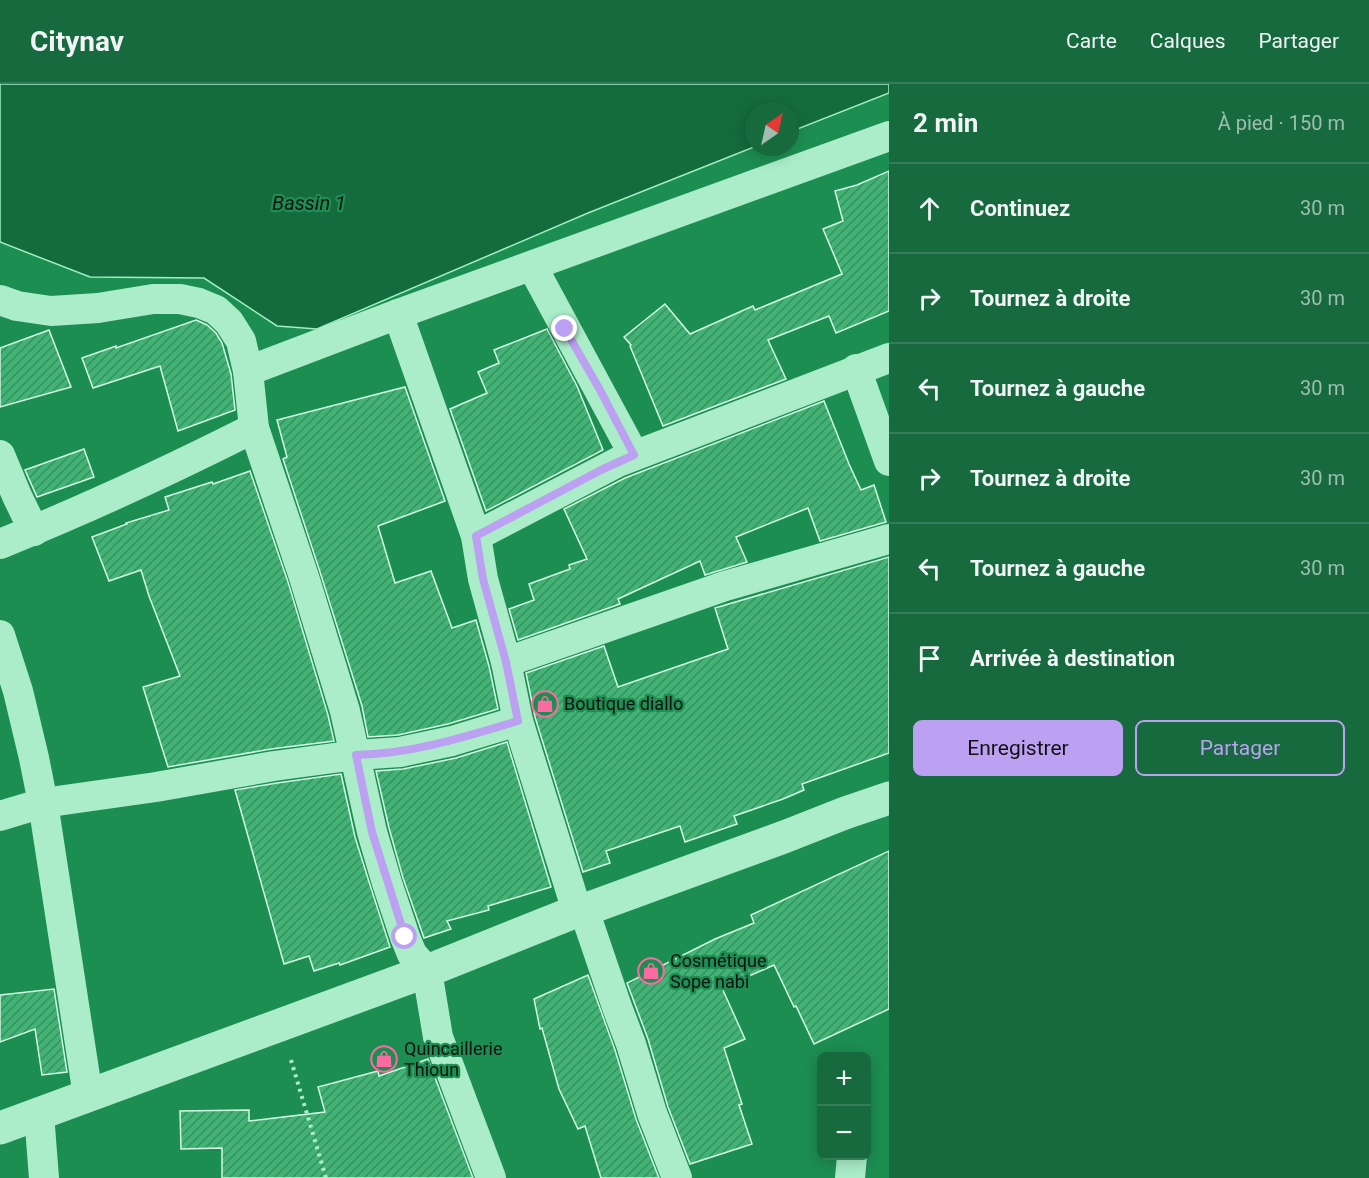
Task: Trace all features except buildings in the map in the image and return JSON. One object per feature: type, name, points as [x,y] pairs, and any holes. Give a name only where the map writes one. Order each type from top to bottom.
[{"type":"street","points":[[248,371],[398,314],[889,136]]},
{"type":"street","points":[[532,266],[634,455]]},
{"type":"street","points":[[0,300],[17,306],[51,311],[98,308],[153,299],[180,299],[216,310],[230,322],[241,341],[248,371],[254,428],[304,577],[345,711],[372,832],[412,954],[427,971],[438,1037],[491,1178]]},
{"type":"street","points":[[398,314],[476,536],[483,579],[506,662],[518,721],[581,910],[631,1044],[652,1113],[677,1178]]},
{"type":"street","points":[[476,536],[634,455],[889,358]]},
{"type":"street","points":[[856,369],[889,461]]},
{"type":"street","points":[[0,544],[74,514],[185,463],[254,428]]},
{"type":"street","points":[[0,454],[34,531]]},
{"type":"street","points":[[506,662],[725,586],[889,539]]},
{"type":"street","points":[[0,634],[18,691],[43,803],[88,1096]]},
{"type":"street","points":[[0,816],[43,803],[274,766],[356,755],[400,752],[452,741],[518,721]]},
{"type":"street","points":[[0,1128],[427,971],[581,910],[889,798]]},
{"type":"street","points":[[39,1114],[44,1178]]},
{"type":"street","points":[[850,1178],[852,1160]]},
{"type":"path","points":[[280,1025],[326,1178]]},
{"type":"water","name":"Bassin 1","points":[[0,84],[889,84],[889,93],[799,128],[799,102],[745,102],[745,151],[588,213],[317,329],[277,326],[204,278],[90,277],[0,242]]},
{"type":"place","name":"Boutique diallo","points":[[545,704]]},
{"type":"place","name":"Cosmétique Sope nabi","points":[[651,971]]},
{"type":"place","name":"Quincaillerie Thioun","points":[[384,1059]]},
{"type":"route","points":[[405,937],[372,832],[356,755],[400,752],[452,741],[518,721],[506,662],[483,579],[476,536],[634,455],[565,329]]}]
